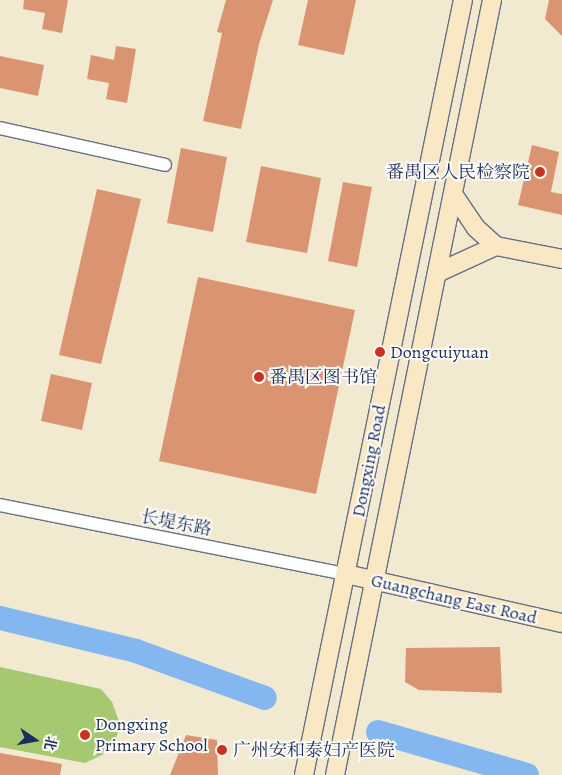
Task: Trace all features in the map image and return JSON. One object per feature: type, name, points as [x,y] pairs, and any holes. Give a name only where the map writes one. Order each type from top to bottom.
[{"type":"main road","name":"Dongxing Road","points":[[304,775],[463,0]]},
{"type":"main road","name":"Dongxing Road","points":[[335,775],[492,0]]},
{"type":"main road","points":[[453,194],[476,228],[496,246],[562,259]]},
{"type":"main road","points":[[437,273],[496,246]]},
{"type":"main road","name":"Guangchang East Road","points":[[346,574],[562,623]]},
{"type":"street","points":[[0,128],[165,165]]},
{"type":"street","name":"长堤东路","points":[[0,505],[346,574]]},
{"type":"green space","points":[[0,667],[101,689],[112,702],[120,724],[115,743],[102,755],[85,763],[0,747]]},
{"type":"building","points":[[24,0],[68,0],[62,33],[42,29],[45,13],[23,9]]},
{"type":"building","points":[[226,0],[273,0],[259,44],[241,129],[203,121],[222,33],[217,32]]},
{"type":"building","points":[[308,0],[356,0],[344,55],[298,45]]},
{"type":"building","points":[[549,0],[562,0],[562,36],[545,19]]},
{"type":"building","points":[[116,46],[136,49],[127,103],[106,99],[109,83],[87,79],[91,55],[114,60]]},
{"type":"building","points":[[0,56],[44,65],[38,96],[0,88]]},
{"type":"building","name":"番禺区人民检察院","points":[[532,145],[559,152],[551,192],[562,194],[562,215],[518,205]]},
{"type":"building","points":[[181,148],[227,157],[213,232],[167,223]]},
{"type":"building","points":[[261,166],[321,178],[307,253],[246,242]]},
{"type":"building","points":[[343,182],[372,187],[357,267],[328,261]]},
{"type":"building","points":[[97,189],[141,199],[101,364],[59,355]]},
{"type":"building","name":"番禺区图书馆","points":[[198,277],[355,310],[316,494],[159,461]]},
{"type":"building","points":[[51,374],[92,383],[82,430],[41,421]]},
{"type":"building","points":[[500,647],[502,693],[419,690],[405,682],[406,648]]},
{"type":"building","points":[[186,735],[217,740],[218,775],[170,775]]},
{"type":"building","points":[[0,753],[62,764],[60,775],[0,775]]},
{"type":"waterway","points":[[0,618],[136,651],[265,698]]},
{"type":"waterway","points":[[378,732],[527,775]]},
{"type":"place","name":"番禺区人民检察院","points":[[540,172]]},
{"type":"place","name":"Dongcuiyuan","points":[[380,352]]},
{"type":"place","name":"番禺区图书馆","points":[[259,377]]},
{"type":"place","name":"Dongxing Primary School","points":[[85,735]]},
{"type":"place","name":"广州安和泰妇产医院","points":[[222,750]]}]
